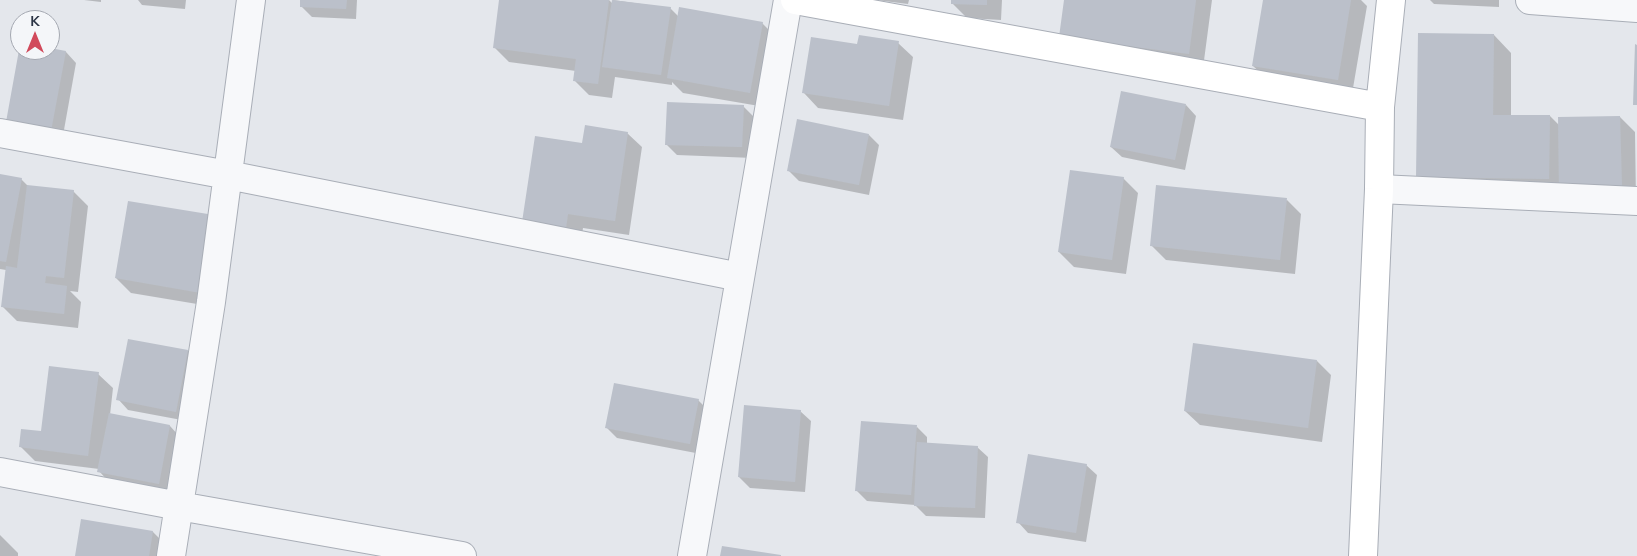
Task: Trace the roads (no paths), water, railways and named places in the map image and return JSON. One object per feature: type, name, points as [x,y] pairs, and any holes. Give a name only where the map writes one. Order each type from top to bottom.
[{"type":"street","points":[[171,556],[212,302],[251,0]]},
{"type":"street","points":[[692,556],[788,0]]},
{"type":"street","points":[[795,0],[1380,107]]},
{"type":"street","points":[[1363,556],[1379,189],[1380,107],[1391,0]]},
{"type":"street","points":[[1530,0],[1637,8]]},
{"type":"street","points":[[0,133],[228,175],[740,277]]},
{"type":"street","points":[[1379,189],[1637,201]]},
{"type":"street","points":[[0,472],[462,556]]}]
